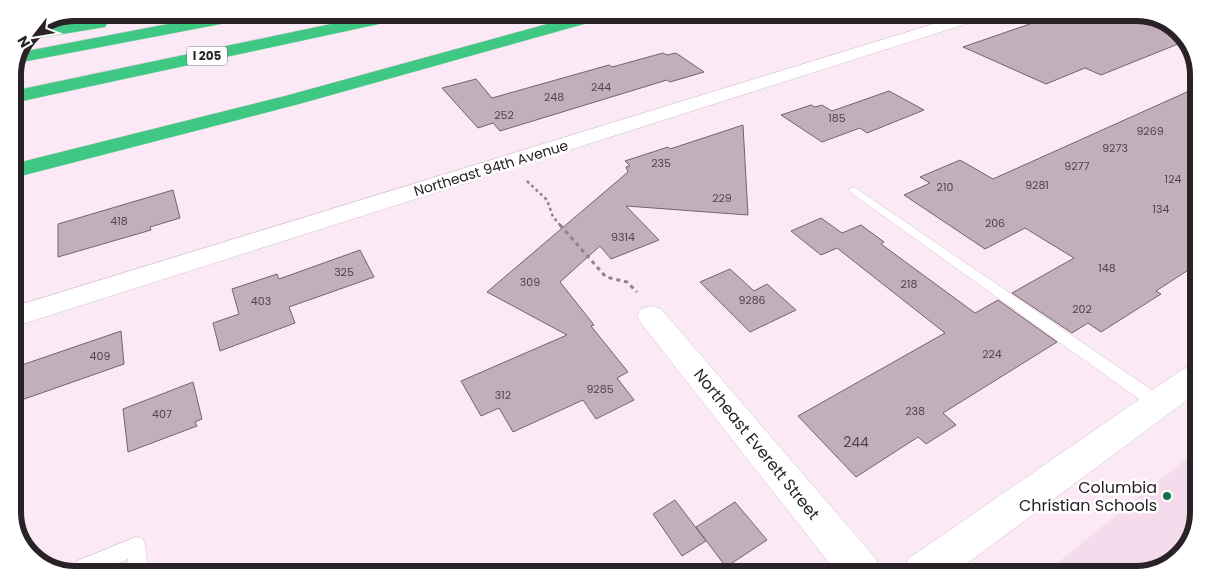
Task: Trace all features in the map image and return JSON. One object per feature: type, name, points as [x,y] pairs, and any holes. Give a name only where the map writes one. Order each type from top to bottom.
[{"type":"highway","points":[[24,57],[211,21]]},
{"type":"highway","name":"I 205","points":[[21,95],[369,21]]},
{"type":"highway","points":[[21,169],[292,100],[578,21]]},
{"type":"highway","points":[[41,33],[114,22]]},
{"type":"street","name":"Northeast 94th Avenue","points":[[21,314],[959,21]]},
{"type":"street","name":"Northeast Everett Street","points":[[651,316],[856,566]]},
{"type":"street","points":[[932,566],[1190,381]]},
{"type":"lane","points":[[854,190],[1159,404]]},
{"type":"lane","points":[[89,566],[136,546],[138,566]]},
{"type":"path","points":[[509,162],[547,200],[553,217],[606,277],[626,282],[639,293],[651,316]]},
{"type":"shaded area","name":"Columbia Christian Schools","points":[[1190,455],[1190,511],[1188,525],[1181,542],[1166,557],[1153,563],[1135,566],[1054,566]]},
{"type":"building","points":[[1038,21],[1146,22],[1166,30],[1179,43],[1101,75],[1085,68],[1046,84],[963,47]]},
{"type":"building","points":[[663,53],[667,55],[676,53],[704,72],[670,82],[667,80],[500,131],[493,123],[478,128],[442,88],[476,79],[492,98],[609,65],[612,67]]},
{"type":"building","points":[[889,91],[924,110],[867,133],[860,128],[822,142],[781,115],[811,105],[815,107],[822,105],[832,111]]},
{"type":"building","points":[[1190,91],[1190,269],[1156,291],[1161,294],[1101,332],[1088,323],[1072,333],[1012,293],[1074,258],[1025,228],[985,249],[904,195],[930,183],[920,177],[960,160],[993,179]]},
{"type":"building","points":[[743,125],[748,215],[626,206],[659,240],[611,259],[600,246],[560,282],[594,325],[591,326],[628,372],[617,378],[634,400],[596,419],[583,400],[513,432],[499,408],[481,416],[461,381],[567,335],[487,292],[628,172],[626,167],[630,166],[625,161],[668,147],[670,149]]},
{"type":"building","points":[[173,190],[180,218],[150,227],[151,230],[58,257],[58,224]]},
{"type":"building","points":[[821,218],[842,233],[861,225],[884,242],[881,244],[975,313],[998,300],[1057,342],[943,413],[956,425],[926,444],[918,437],[856,477],[798,416],[945,333],[837,248],[821,255],[791,231]]},
{"type":"building","points":[[360,250],[374,277],[289,307],[295,323],[220,351],[213,323],[239,314],[232,289],[277,274],[279,279]]},
{"type":"building","points":[[730,269],[754,291],[767,284],[796,310],[750,332],[700,282]]},
{"type":"building","points":[[121,331],[124,364],[21,400],[21,365]]},
{"type":"building","points":[[193,382],[202,419],[195,422],[197,426],[128,452],[123,409]]},
{"type":"building","points":[[675,500],[706,541],[682,556],[653,514]]},
{"type":"building","points":[[735,502],[767,540],[725,566],[696,527]]},
{"type":"place","name":"Columbia Christian Schools","points":[[1167,496]]}]
